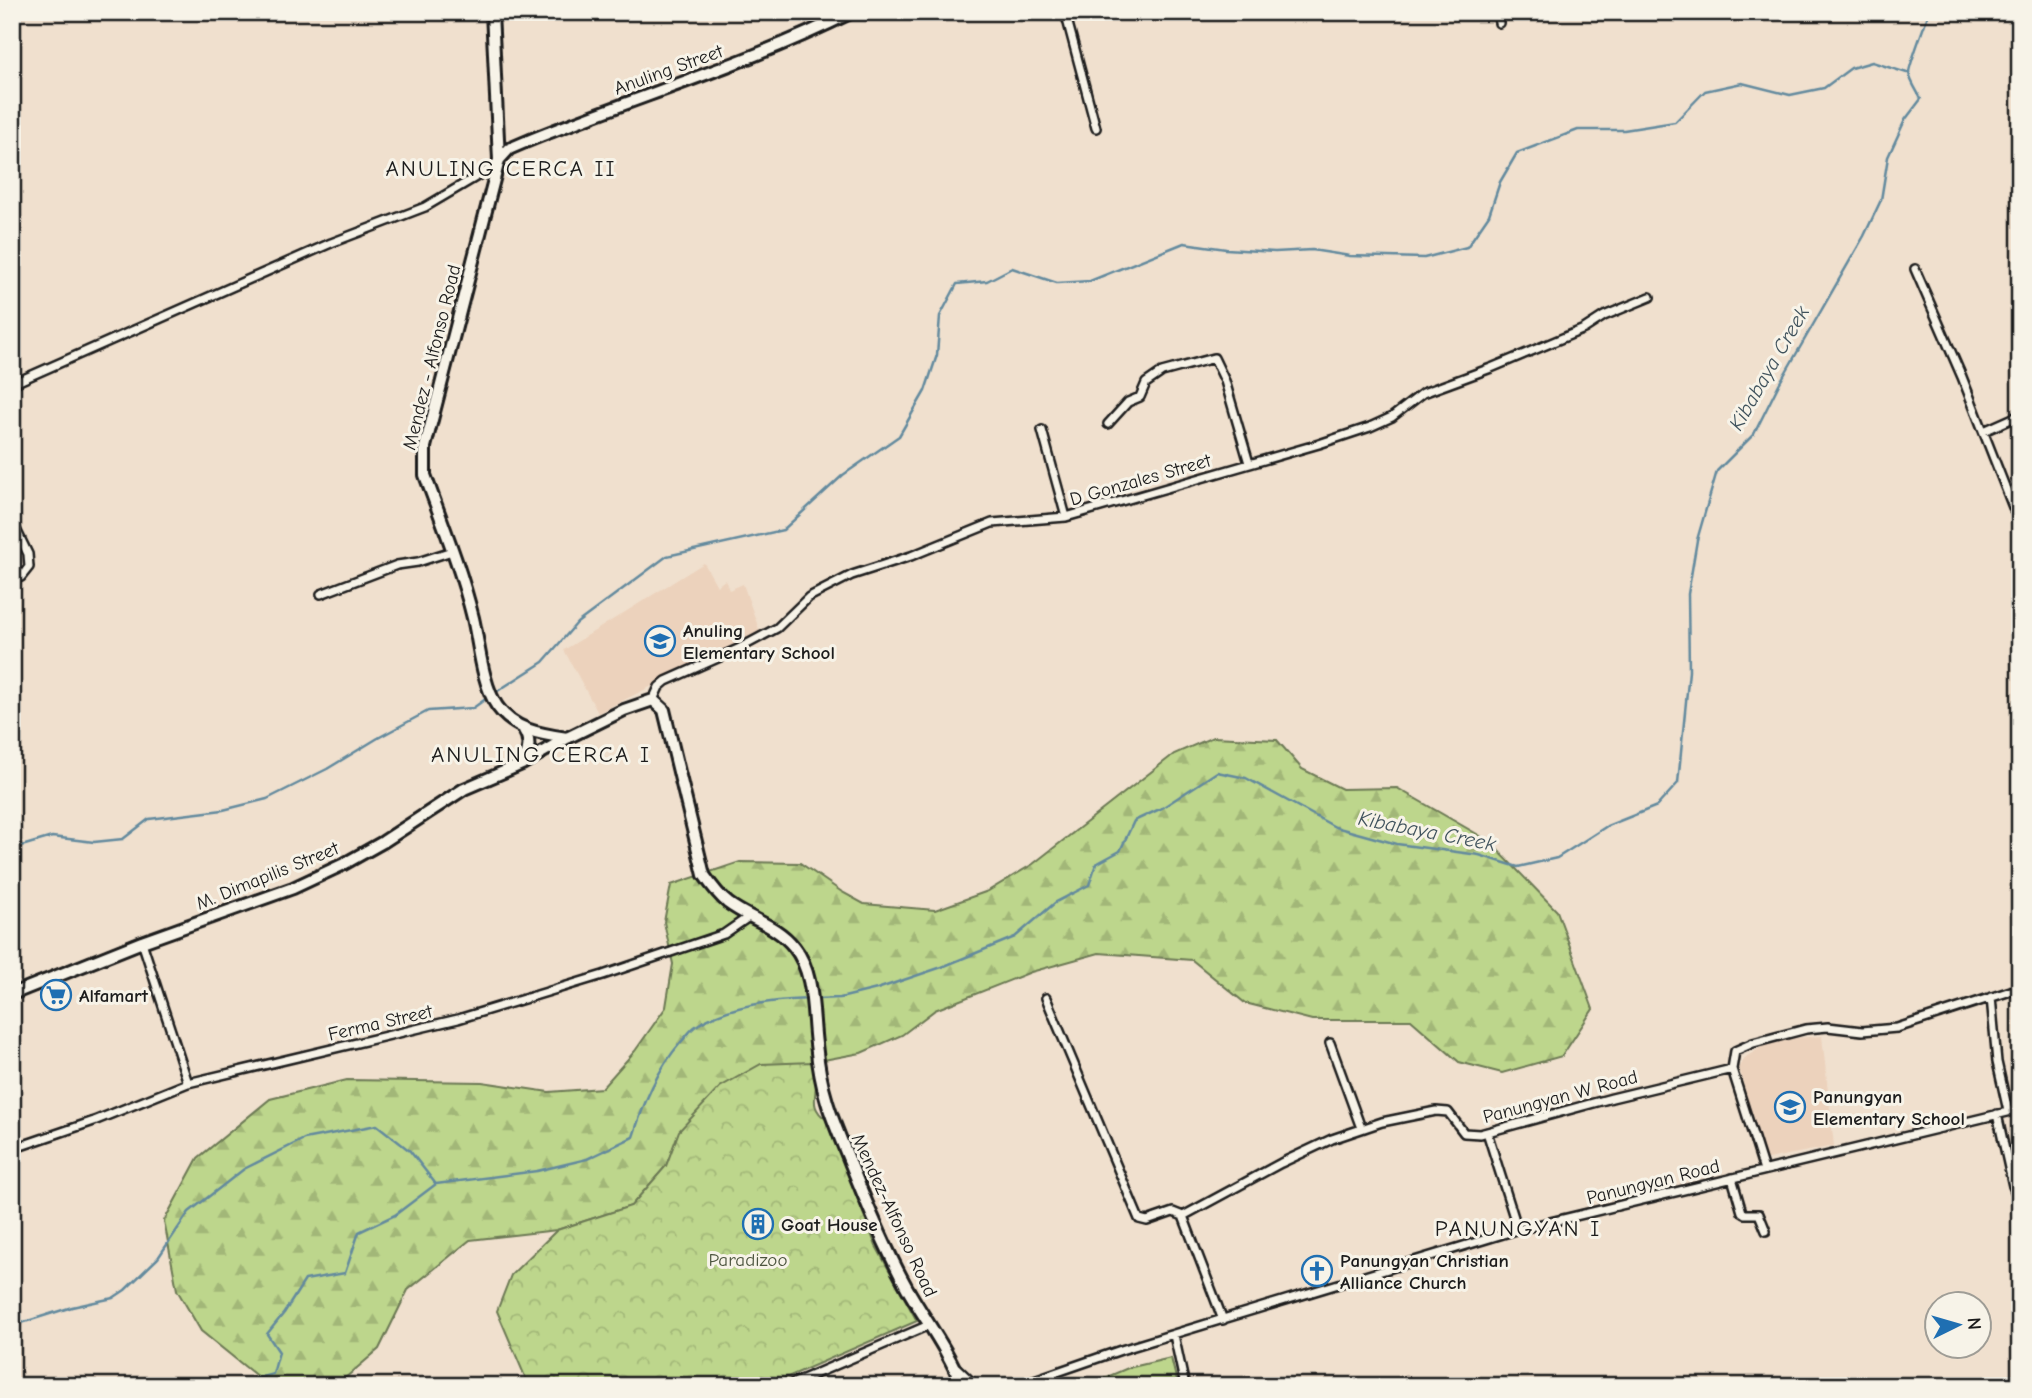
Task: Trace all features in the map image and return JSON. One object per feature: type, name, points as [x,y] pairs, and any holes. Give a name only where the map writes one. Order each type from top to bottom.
[{"type":"main road","name":"Mendez - Alfonso Road","points":[[492,12],[499,160],[425,447],[425,475],[473,617],[488,685],[495,704],[509,720],[524,730]]},
{"type":"main road","name":"Anuling Street","points":[[499,160],[509,149],[516,146],[657,91],[717,71],[852,12]]},
{"type":"main road","points":[[524,730],[567,738],[636,704],[653,700]]},
{"type":"main road","name":"Mendez-Alfonso Road","points":[[653,700],[664,710],[704,874],[722,897],[769,925],[795,947],[808,980],[815,1011],[816,1043],[827,1104],[883,1238],[929,1325],[954,1365],[961,1386]]},
{"type":"main road","points":[[522,764],[529,748],[524,730]]},
{"type":"main road","name":"M. Dimapilis Street","points":[[12,994],[142,942],[293,888],[383,842],[464,789],[522,764],[567,738]]},
{"type":"street","points":[[1065,12],[1096,128]]},
{"type":"street","points":[[1498,12],[1499,23]]},
{"type":"street","points":[[12,384],[331,243],[425,207],[491,168],[499,160]]},
{"type":"street","points":[[1915,269],[1984,431],[2020,525]]},
{"type":"street","name":"D Gonzales Street","points":[[653,700],[659,687],[666,681],[738,649],[777,628],[820,589],[992,523],[1066,517],[1370,427],[1392,417],[1423,393],[1491,369],[1650,297]]},
{"type":"street","points":[[1108,424],[1128,402],[1140,397],[1146,383],[1162,372],[1214,358],[1225,381],[1249,463]]},
{"type":"street","points":[[1984,431],[2020,415]]},
{"type":"street","points":[[1042,430],[1066,517]]},
{"type":"street","points":[[12,521],[28,554],[29,567],[21,577],[12,580]]},
{"type":"street","points":[[321,594],[397,565],[418,562],[452,551]]},
{"type":"street","name":"Ferma Street","points":[[12,1149],[94,1121],[188,1083],[458,1019],[683,949],[724,934],[750,916]]},
{"type":"street","points":[[142,942],[188,1083]]},
{"type":"street","points":[[1764,1170],[1732,1069],[1735,1051],[1753,1042],[1806,1029],[1828,1027],[1862,1031],[1897,1028],[2020,988]]},
{"type":"street","points":[[1991,997],[1997,1062],[2008,1111]]},
{"type":"street","points":[[1046,998],[1139,1219],[1147,1221],[1173,1212],[1183,1216],[1223,1320]]},
{"type":"street","points":[[1329,1043],[1361,1128]]},
{"type":"street","name":"Panungyan W Road","points":[[1183,1216],[1281,1163],[1361,1128],[1443,1111],[1448,1112],[1464,1133],[1487,1132],[1732,1069]]},
{"type":"street","name":"Panungyan Road","points":[[1017,1386],[1121,1350],[1518,1230],[2020,1109]]},
{"type":"street","points":[[1997,1114],[2013,1186],[2020,1203]]},
{"type":"street","points":[[1487,1132],[1518,1230]]},
{"type":"street","points":[[1732,1178],[1742,1212],[1759,1214],[1766,1231]]},
{"type":"street","points":[[787,1386],[929,1325]]},
{"type":"street","points":[[1174,1335],[1185,1386]]},
{"type":"street","points":[[954,1365],[974,1384],[981,1386]]},
{"type":"shaded area","name":"Anuling Elementary School","points":[[704,563],[717,586],[725,580],[729,590],[743,584],[760,632],[598,713],[564,650]]},
{"type":"shaded area","name":"Panungyan Elementary School","points":[[1822,1036],[1834,1146],[1763,1160],[1739,1067],[1746,1057],[1763,1046],[1795,1038]]},
{"type":"green space","points":[[1213,737],[1277,740],[1302,769],[1342,789],[1397,788],[1489,841],[1557,911],[1593,1009],[1562,1056],[1502,1073],[1459,1062],[1411,1020],[1312,1020],[1245,1003],[1192,960],[1099,953],[1031,972],[935,1010],[902,1035],[861,1053],[813,1062],[680,1131],[666,1166],[631,1206],[557,1230],[470,1240],[408,1290],[379,1349],[337,1385],[269,1386],[201,1331],[177,1290],[164,1221],[198,1158],[270,1099],[347,1080],[482,1082],[549,1092],[602,1088],[635,1051],[666,1007],[673,964],[664,922],[671,885],[740,862],[800,863],[864,904],[935,910],[988,891],[1033,864],[1174,754]]},
{"type":"green space","name":"Paradizoo","points":[[813,1062],[817,1111],[827,1120],[876,1246],[917,1321],[767,1386],[529,1386],[497,1311],[511,1275],[557,1230],[631,1206],[666,1166],[679,1131],[720,1087],[761,1064]]},
{"type":"green space","points":[[1171,1358],[1178,1386],[1086,1386],[1128,1368]]},
{"type":"waterway","name":"Kibabaya Creek","points":[[817,999],[840,998],[877,989],[942,967],[1015,937],[1056,902],[1089,885],[1096,864],[1120,851],[1134,821],[1162,808],[1217,772],[1246,778],[1335,827],[1397,844],[1479,855],[1518,867],[1557,858],[1607,826],[1657,806],[1678,783],[1689,671],[1688,594],[1697,540],[1717,471],[1754,434],[1779,384],[1864,236],[1881,200],[1888,157],[1905,120],[1921,99],[1909,73],[1929,12]]},
{"type":"waterway","points":[[496,692],[543,662],[577,623],[667,556],[783,530],[843,475],[899,436],[925,391],[937,355],[940,316],[957,284],[987,281],[1012,268],[1057,283],[1090,281],[1184,243],[1226,249],[1275,252],[1312,250],[1350,256],[1424,258],[1467,247],[1489,215],[1500,182],[1517,153],[1578,130],[1624,130],[1675,122],[1705,91],[1742,83],[1790,95],[1824,88],[1851,68],[1872,62],[1907,73]]},
{"type":"waterway","points":[[12,847],[52,837],[94,842],[123,839],[149,819],[223,810],[267,799],[327,769],[428,711],[473,708],[487,698]]},
{"type":"waterway","name":"Kibabaya Creek","points":[[230,1386],[273,1374],[279,1352],[267,1334],[305,1280],[345,1273],[359,1232],[395,1215],[436,1184],[537,1171],[587,1159],[633,1137],[658,1075],[672,1053],[694,1028],[708,1019],[736,1008],[766,1002],[810,999]]},
{"type":"waterway","name":"Kibabaya Creek","points":[[12,1326],[72,1307],[113,1298],[158,1258],[189,1212],[244,1169],[304,1139],[377,1125],[410,1151],[435,1183]]},
{"type":"place","name":"Anuling Elementary School","points":[[660,641]]},
{"type":"place","name":"Alfamart","points":[[56,995]]},
{"type":"place","name":"Panungyan Elementary School","points":[[1790,1107]]},
{"type":"place","name":"Goat House","points":[[758,1224]]},
{"type":"place","name":"Panungyan Christian Alliance Church","points":[[1317,1271]]},
{"type":"district","name":"ANULING CERCA II","points":[[501,168]]},
{"type":"district","name":"ANULING CERCA I","points":[[541,754]]},
{"type":"district","name":"PANUNGYAN I","points":[[1518,1228]]}]
